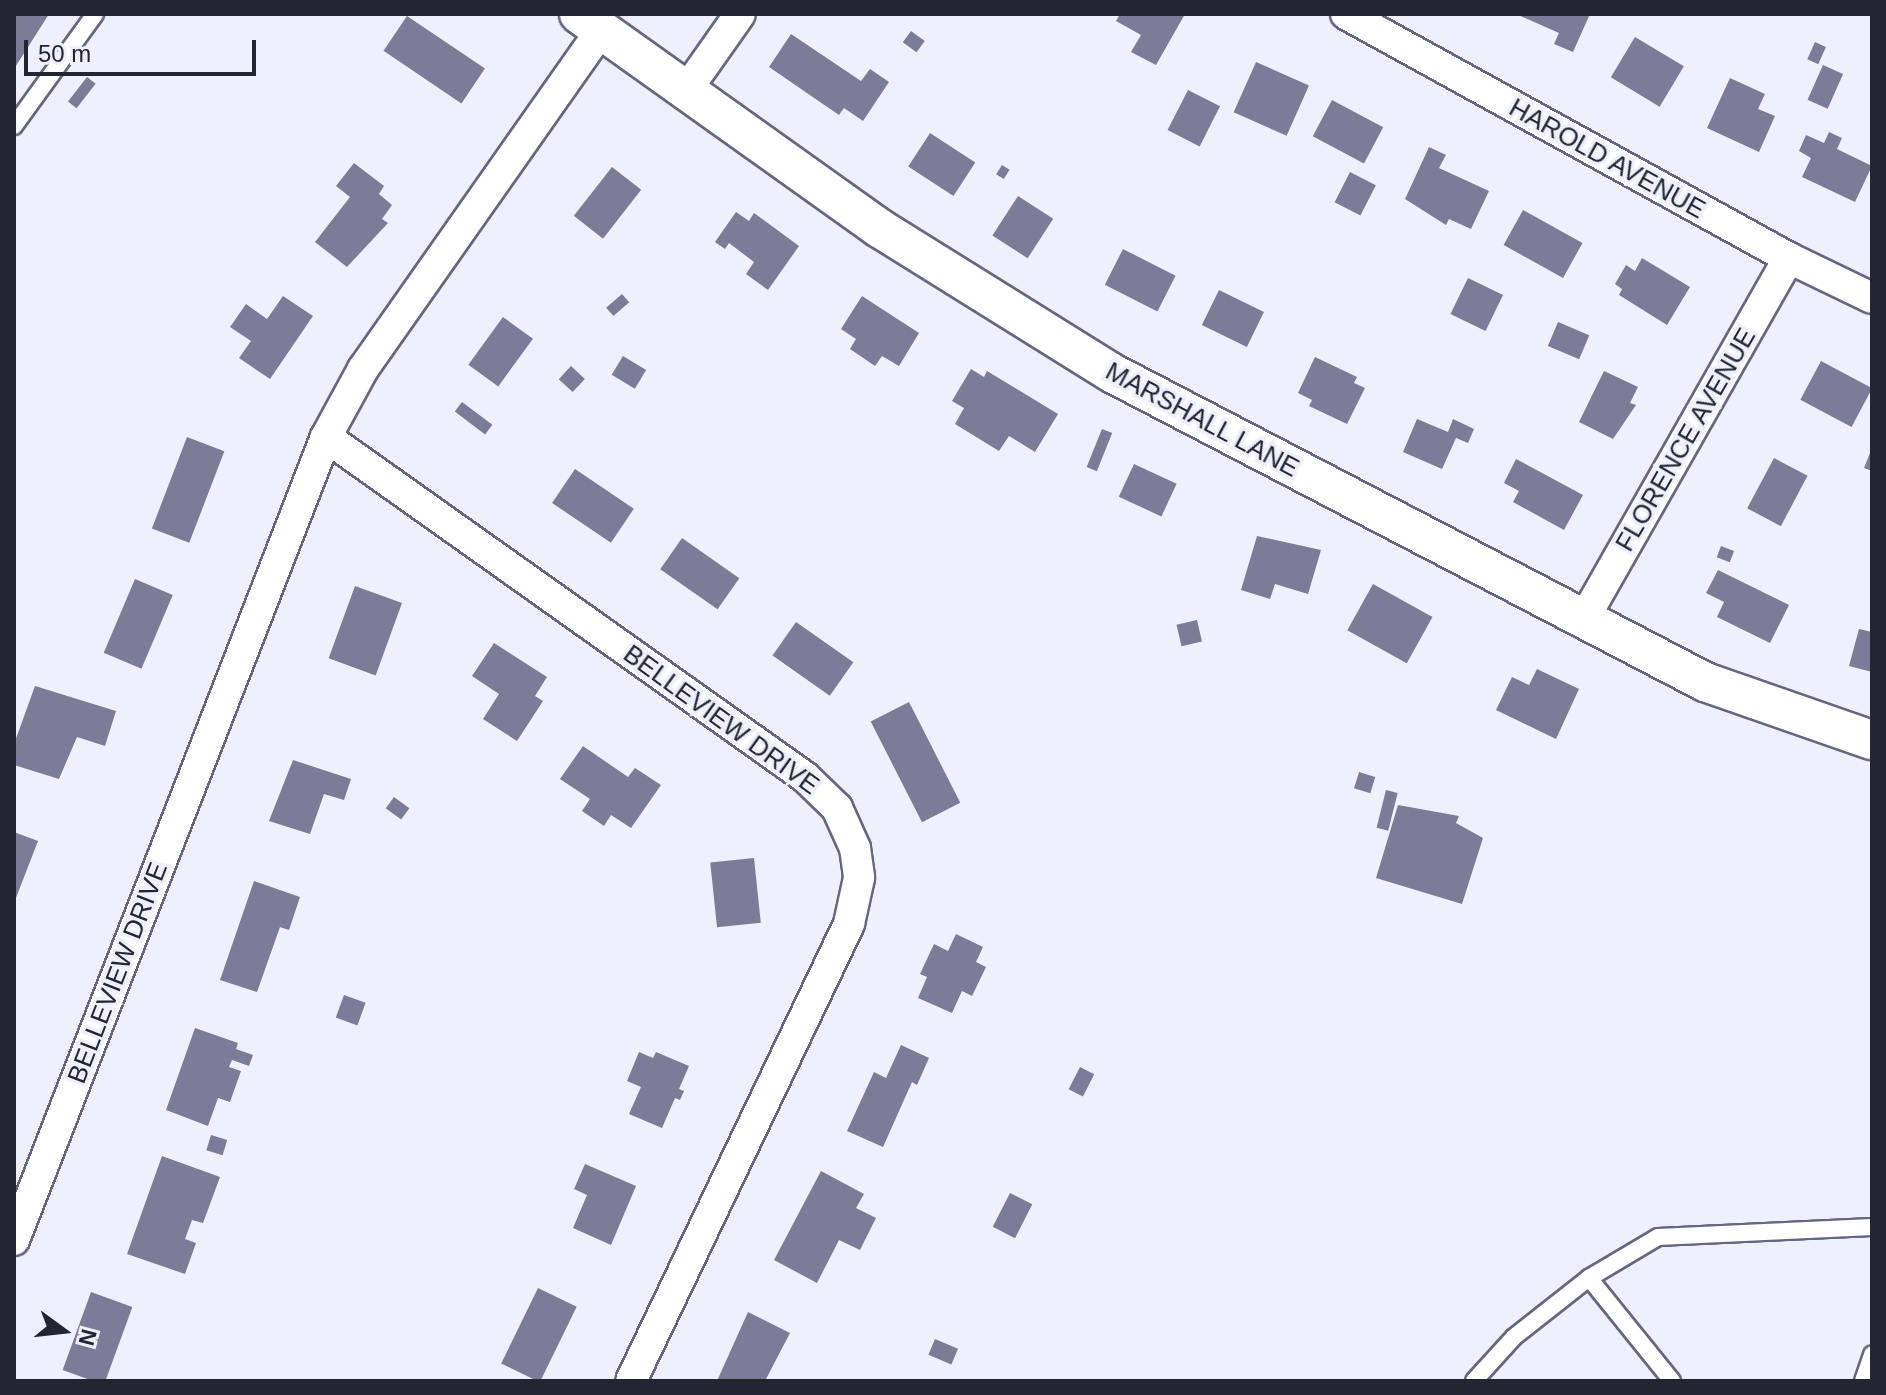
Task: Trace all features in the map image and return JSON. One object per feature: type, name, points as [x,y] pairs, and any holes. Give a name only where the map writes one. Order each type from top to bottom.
[{"type":"street","points":[[685,92],[740,14]]},
{"type":"street","name":"HAROLD AVENUE","points":[[1346,14],[1789,258],[1872,298]]},
{"type":"street","name":"MARSHALL LANE","points":[[590,22],[685,92],[1014,315],[1112,373],[1582,622],[1745,699],[1872,740]]},
{"type":"street","name":"BELLEVIEW DRIVE","points":[[14,1240],[326,437],[363,369],[590,22]]},
{"type":"street","name":"FLORENCE AVENUE","points":[[1582,622],[1789,258]]},
{"type":"street","name":"BELLEVIEW DRIVE","points":[[326,437],[805,777],[837,808],[855,848],[859,878],[849,924],[631,1381]]},
{"type":"lane","points":[[14,126],[95,14]]},
{"type":"lane","points":[[1474,1381],[1514,1337],[1589,1278],[1658,1237],[1872,1227]]},
{"type":"lane","points":[[1589,1278],[1672,1381]]},
{"type":"lane","points":[[1863,1381],[1872,1355]]},
{"type":"building","points":[[14,14],[49,14],[14,69]]},
{"type":"building","points":[[1120,14],[1185,14],[1156,65],[1131,52],[1141,35],[1116,21]]},
{"type":"building","points":[[1516,14],[1590,14],[1573,52],[1554,44],[1559,33]]},
{"type":"building","points":[[407,16],[485,69],[461,103],[384,51]]},
{"type":"building","points":[[911,31],[925,41],[917,52],[903,42]]},
{"type":"building","points":[[791,34],[861,81],[870,69],[889,82],[863,121],[844,108],[839,115],[769,67]]},
{"type":"building","points":[[1635,37],[1684,66],[1660,107],[1611,77]]},
{"type":"building","points":[[1815,42],[1826,47],[1818,64],[1807,59]]},
{"type":"building","points":[[1256,62],[1309,86],[1287,136],[1234,112]]},
{"type":"building","points":[[1823,65],[1843,74],[1828,109],[1808,100]]},
{"type":"building","points":[[87,77],[96,84],[77,108],[68,101]]},
{"type":"building","points":[[1730,78],[1765,94],[1758,109],[1775,116],[1759,152],[1707,128]]},
{"type":"building","points":[[1188,90],[1220,106],[1200,146],[1168,130]]},
{"type":"building","points":[[1332,100],[1383,127],[1364,163],[1313,136]]},
{"type":"building","points":[[1829,132],[1842,138],[1837,149],[1872,166],[1855,202],[1802,177],[1811,158],[1799,151],[1806,135],[1824,143]]},
{"type":"building","points":[[930,133],[975,162],[954,196],[908,167]]},
{"type":"building","points":[[1429,147],[1446,155],[1439,168],[1489,191],[1471,229],[1449,219],[1446,225],[1405,199]]},
{"type":"building","points":[[354,163],[384,186],[379,194],[392,205],[382,219],[388,223],[347,267],[315,242],[350,197],[336,186]]},
{"type":"building","points":[[1002,165],[1010,170],[1004,179],[996,174]]},
{"type":"building","points":[[612,167],[641,190],[603,239],[574,216]]},
{"type":"building","points":[[1350,172],[1376,185],[1360,215],[1335,202]]},
{"type":"building","points":[[1018,196],[1053,219],[1028,258],[992,235]]},
{"type":"building","points":[[1523,210],[1582,243],[1563,278],[1504,245]]},
{"type":"building","points":[[736,212],[749,221],[754,213],[799,246],[768,290],[746,274],[754,262],[729,243],[725,249],[715,242]]},
{"type":"building","points":[[1123,249],[1176,276],[1157,311],[1105,285]]},
{"type":"building","points":[[1642,258],[1690,287],[1667,325],[1619,295],[1622,289],[1615,284],[1626,265],[1635,271]]},
{"type":"building","points":[[1468,278],[1503,295],[1486,331],[1450,314]]},
{"type":"building","points":[[1219,290],[1264,312],[1247,347],[1202,325]]},
{"type":"building","points":[[622,294],[629,302],[613,316],[606,308]]},
{"type":"building","points":[[283,296],[313,316],[270,379],[239,358],[251,341],[230,327],[246,304],[267,319]]},
{"type":"building","points":[[862,296],[919,333],[899,366],[882,356],[875,366],[850,349],[856,339],[841,329]]},
{"type":"building","points":[[503,317],[533,339],[498,386],[468,365]]},
{"type":"building","points":[[1558,322],[1589,335],[1579,359],[1548,346]]},
{"type":"building","points":[[623,356],[646,370],[635,389],[612,375]]},
{"type":"building","points":[[1315,357],[1357,377],[1354,383],[1365,388],[1347,424],[1309,406],[1312,400],[1298,393]]},
{"type":"building","points":[[1821,361],[1872,388],[1852,427],[1800,400]]},
{"type":"building","points":[[571,366],[585,379],[573,392],[559,379]]},
{"type":"building","points":[[971,369],[984,377],[987,371],[1058,414],[1035,452],[1009,436],[999,451],[955,424],[964,408],[952,401]]},
{"type":"building","points":[[1604,371],[1638,387],[1630,403],[1636,405],[1613,439],[1579,422]]},
{"type":"building","points":[[462,402],[492,425],[485,434],[455,412]]},
{"type":"building","points":[[1417,419],[1448,432],[1453,419],[1474,429],[1468,443],[1456,438],[1442,469],[1403,452]]},
{"type":"building","points":[[1102,429],[1112,433],[1097,471],[1087,467]]},
{"type":"building","points":[[187,437],[224,451],[189,543],[152,528]]},
{"type":"building","points":[[1872,448],[1872,471],[1864,468]]},
{"type":"building","points":[[1774,458],[1808,476],[1781,526],[1747,508]]},
{"type":"building","points":[[1516,459],[1583,495],[1564,530],[1513,502],[1519,491],[1504,483]]},
{"type":"building","points":[[1134,464],[1177,484],[1161,516],[1119,497]]},
{"type":"building","points":[[575,469],[634,509],[611,543],[552,503]]},
{"type":"building","points":[[1257,536],[1321,550],[1308,594],[1275,584],[1270,599],[1241,590]]},
{"type":"building","points":[[682,538],[739,578],[718,609],[660,569]]},
{"type":"building","points":[[1721,546],[1734,551],[1730,562],[1717,557]]},
{"type":"building","points":[[1718,570],[1789,605],[1770,643],[1717,617],[1724,602],[1706,593]]},
{"type":"building","points":[[135,579],[173,595],[141,669],[104,653]]},
{"type":"building","points":[[1373,584],[1432,617],[1407,663],[1347,630]]},
{"type":"building","points":[[355,586],[402,603],[376,675],[329,658]]},
{"type":"building","points":[[1197,620],[1202,641],[1181,646],[1177,625]]},
{"type":"building","points":[[796,622],[853,662],[830,696],[772,656]]},
{"type":"building","points":[[1859,629],[1872,632],[1872,672],[1849,666]]},
{"type":"building","points":[[494,643],[547,677],[535,696],[543,701],[517,741],[483,719],[499,694],[472,676]]},
{"type":"building","points":[[1537,669],[1579,689],[1556,739],[1496,710],[1512,677],[1529,685]]},
{"type":"building","points":[[35,686],[116,711],[105,746],[77,737],[59,779],[14,765],[14,744]]},
{"type":"building","points":[[909,702],[960,803],[922,822],[871,722]]},
{"type":"building","points":[[583,746],[628,777],[635,768],[661,785],[631,828],[611,815],[604,826],[582,811],[590,799],[560,779]]},
{"type":"building","points":[[293,760],[351,779],[344,800],[324,794],[310,834],[269,821]]},
{"type":"building","points":[[1359,772],[1375,777],[1370,793],[1354,788]]},
{"type":"building","points":[[1386,790],[1398,793],[1388,831],[1377,828]]},
{"type":"building","points":[[394,797],[409,808],[401,819],[386,808]]},
{"type":"building","points":[[1398,805],[1459,816],[1456,823],[1483,838],[1462,904],[1376,878]]},
{"type":"building","points":[[14,832],[38,841],[14,903]]},
{"type":"building","points":[[754,858],[761,923],[717,927],[710,863]]},
{"type":"building","points":[[254,881],[300,897],[289,930],[280,927],[257,992],[220,980]]},
{"type":"building","points":[[956,934],[983,947],[976,962],[986,967],[972,996],[962,991],[952,1013],[918,998],[927,977],[920,974],[934,944],[948,951]]},
{"type":"building","points":[[344,995],[366,1003],[357,1025],[336,1018]]},
{"type":"building","points":[[195,1028],[238,1043],[236,1049],[253,1055],[249,1066],[232,1060],[229,1067],[241,1071],[230,1102],[218,1098],[208,1126],[166,1110]]},
{"type":"building","points":[[901,1045],[929,1058],[917,1085],[912,1082],[883,1147],[847,1131],[874,1072],[886,1078]]},
{"type":"building","points":[[639,1052],[653,1058],[656,1052],[689,1066],[679,1089],[684,1091],[680,1100],[675,1098],[662,1128],[629,1114],[641,1087],[627,1081]]},
{"type":"building","points":[[1080,1067],[1094,1074],[1083,1097],[1069,1089]]},
{"type":"building","points":[[211,1135],[227,1140],[223,1155],[206,1150]]},
{"type":"building","points":[[162,1156],[220,1177],[203,1223],[192,1220],[185,1239],[196,1243],[185,1274],[127,1254]]},
{"type":"building","points":[[585,1164],[636,1186],[611,1245],[573,1228],[587,1195],[574,1189]]},
{"type":"building","points":[[821,1171],[864,1194],[856,1208],[876,1218],[860,1250],[839,1240],[817,1283],[774,1260]]},
{"type":"building","points":[[1010,1193],[1032,1204],[1015,1238],[993,1227]]},
{"type":"building","points":[[538,1288],[577,1307],[540,1381],[501,1363]]},
{"type":"building","points":[[91,1292],[132,1307],[105,1381],[93,1381],[63,1370]]},
{"type":"building","points":[[748,1312],[790,1333],[765,1381],[717,1381]]},
{"type":"building","points":[[935,1339],[958,1349],[951,1364],[928,1355]]}]
